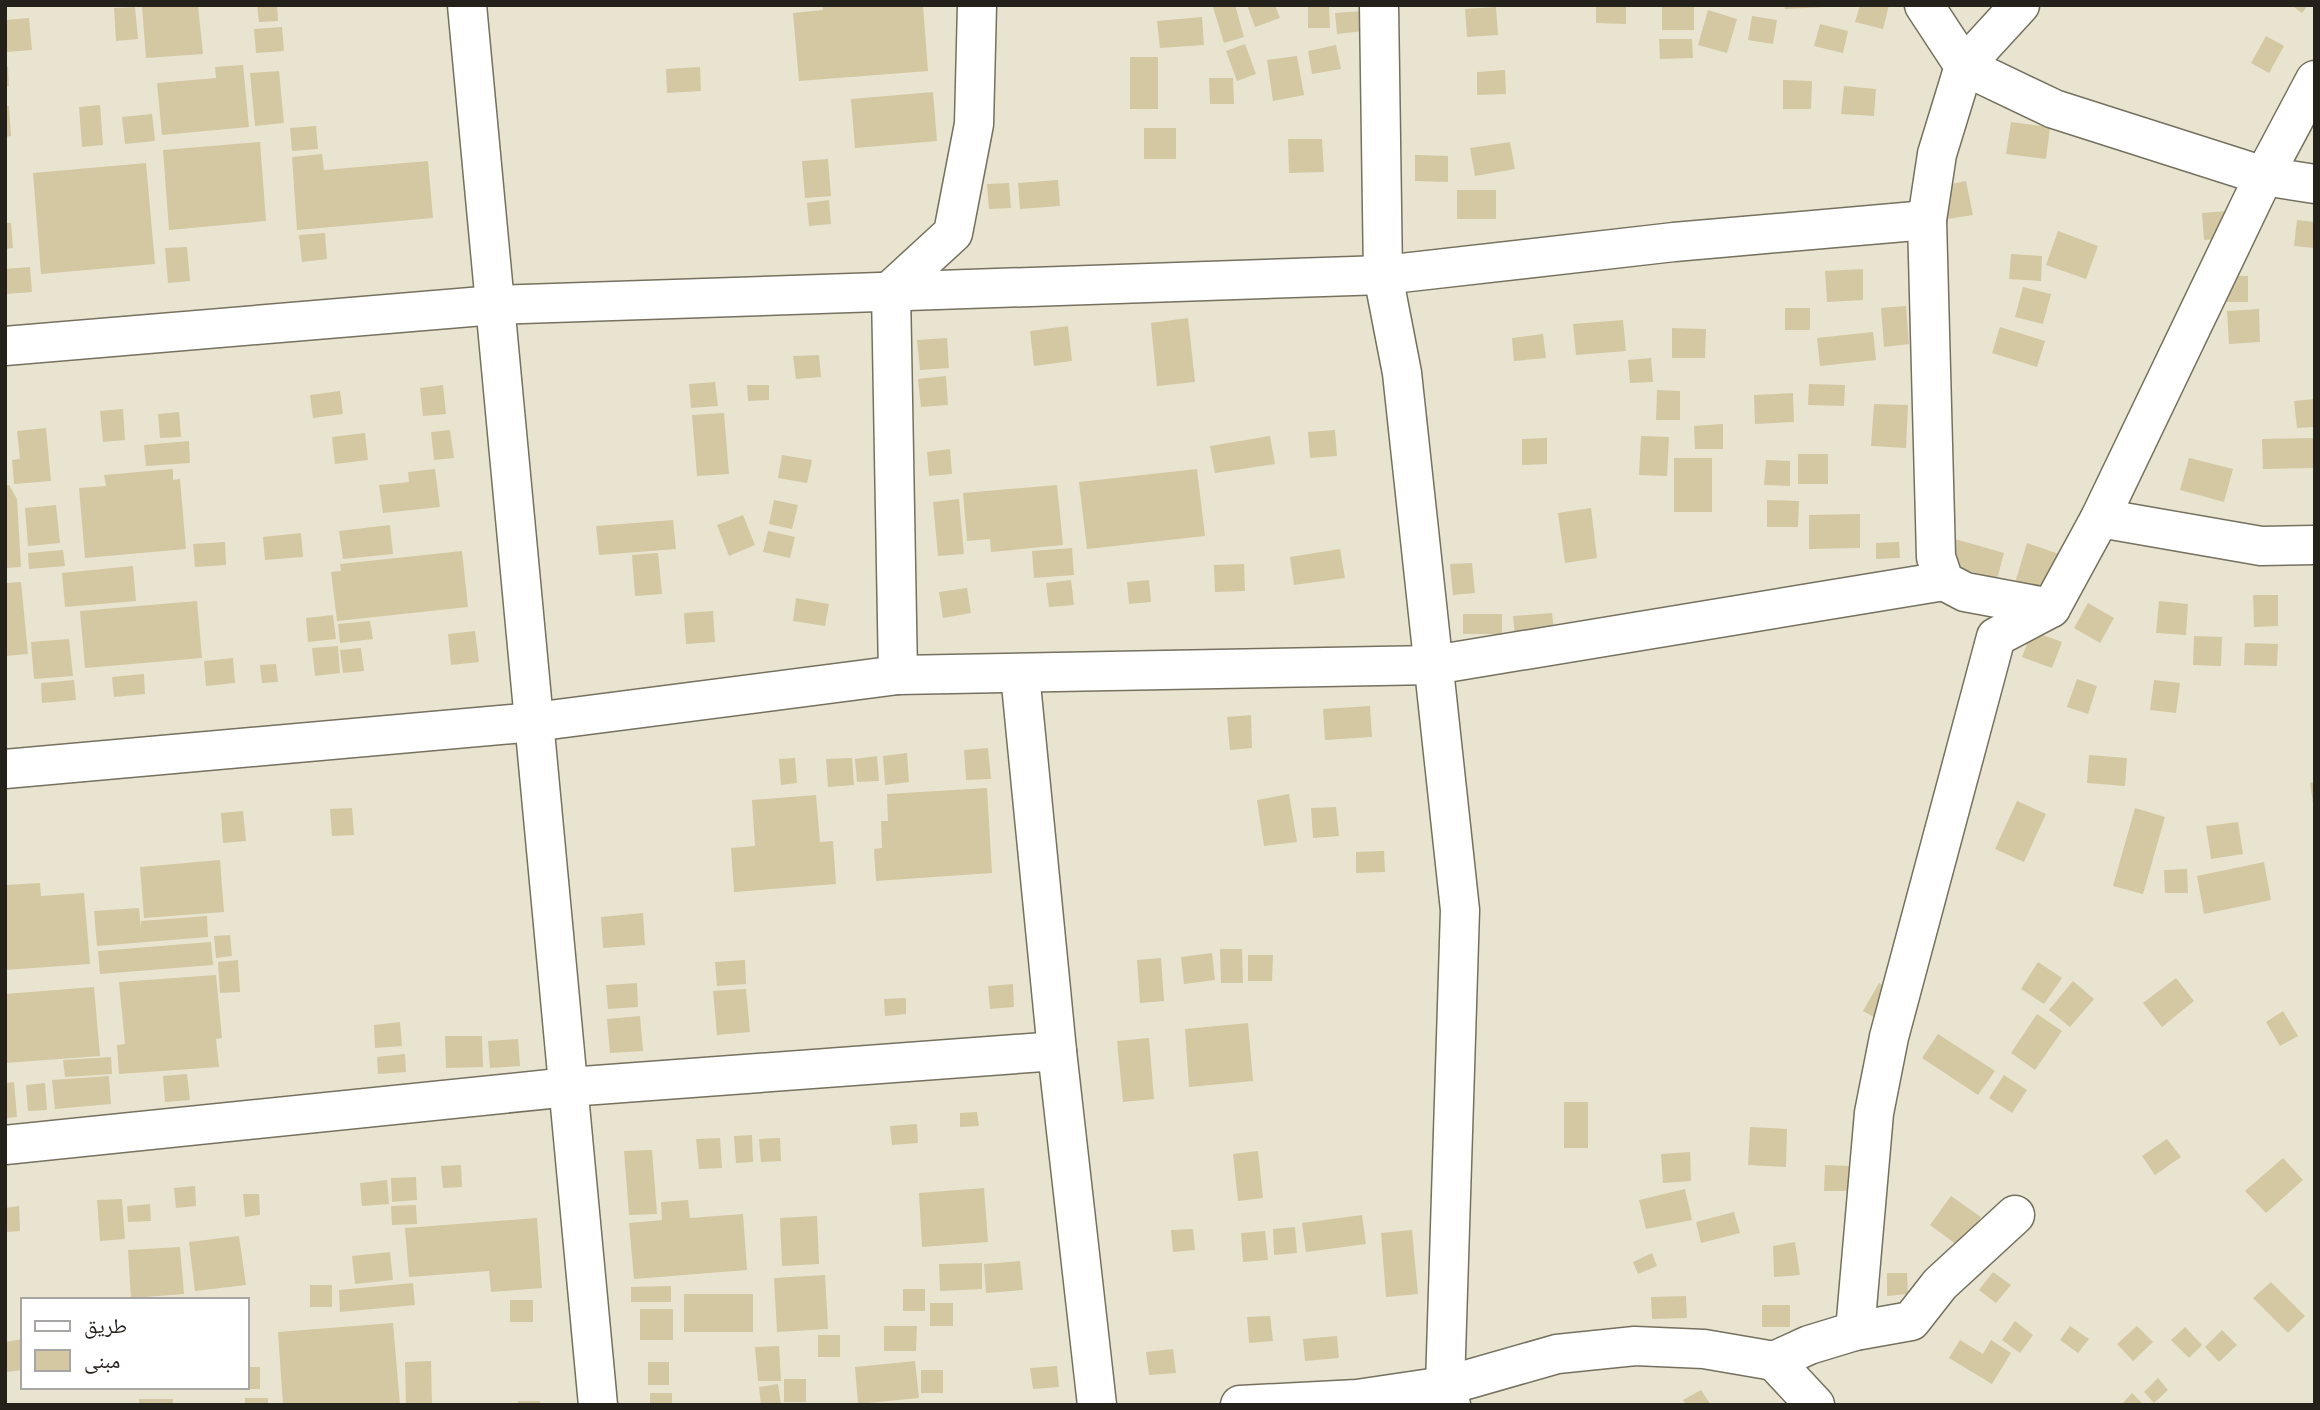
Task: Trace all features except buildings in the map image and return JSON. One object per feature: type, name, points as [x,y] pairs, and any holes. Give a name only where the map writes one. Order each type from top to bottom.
[{"type":"street","points":[[467,5],[598,1405]]},
{"type":"street","points":[[898,675],[891,290],[953,233],[974,124],[977,5]]},
{"type":"street","points":[[1379,5],[1383,275],[1402,373],[1460,910],[1448,1395]]},
{"type":"street","points":[[1924,5],[1964,66],[2054,109],[2264,176],[2315,184]]},
{"type":"street","points":[[1944,581],[1936,557],[1927,220],[1937,153],[1964,66],[2020,5]]},
{"type":"street","points":[[1855,1331],[1874,1113],[1889,1037],[1996,637],[2051,608],[2100,518],[2264,176],[2315,80]]},
{"type":"street","points":[[5,346],[495,305],[1383,275],[1674,242],[1927,220]]},
{"type":"street","points":[[2100,518],[2262,546],[2315,545]]},
{"type":"street","points":[[5,769],[534,722],[898,675],[1434,665],[1944,581],[1965,592],[2051,608]]},
{"type":"street","points":[[1020,674],[1057,1051],[1097,1405]]},
{"type":"street","points":[[5,1145],[569,1087],[1057,1051]]},
{"type":"street","points":[[1240,1405],[1448,1395],[1557,1354],[1635,1346],[1704,1349],[1774,1361],[1809,1345],[1855,1331],[1911,1321],[1940,1284],[2015,1215]]},
{"type":"street","points":[[1774,1361],[1815,1405]]}]
